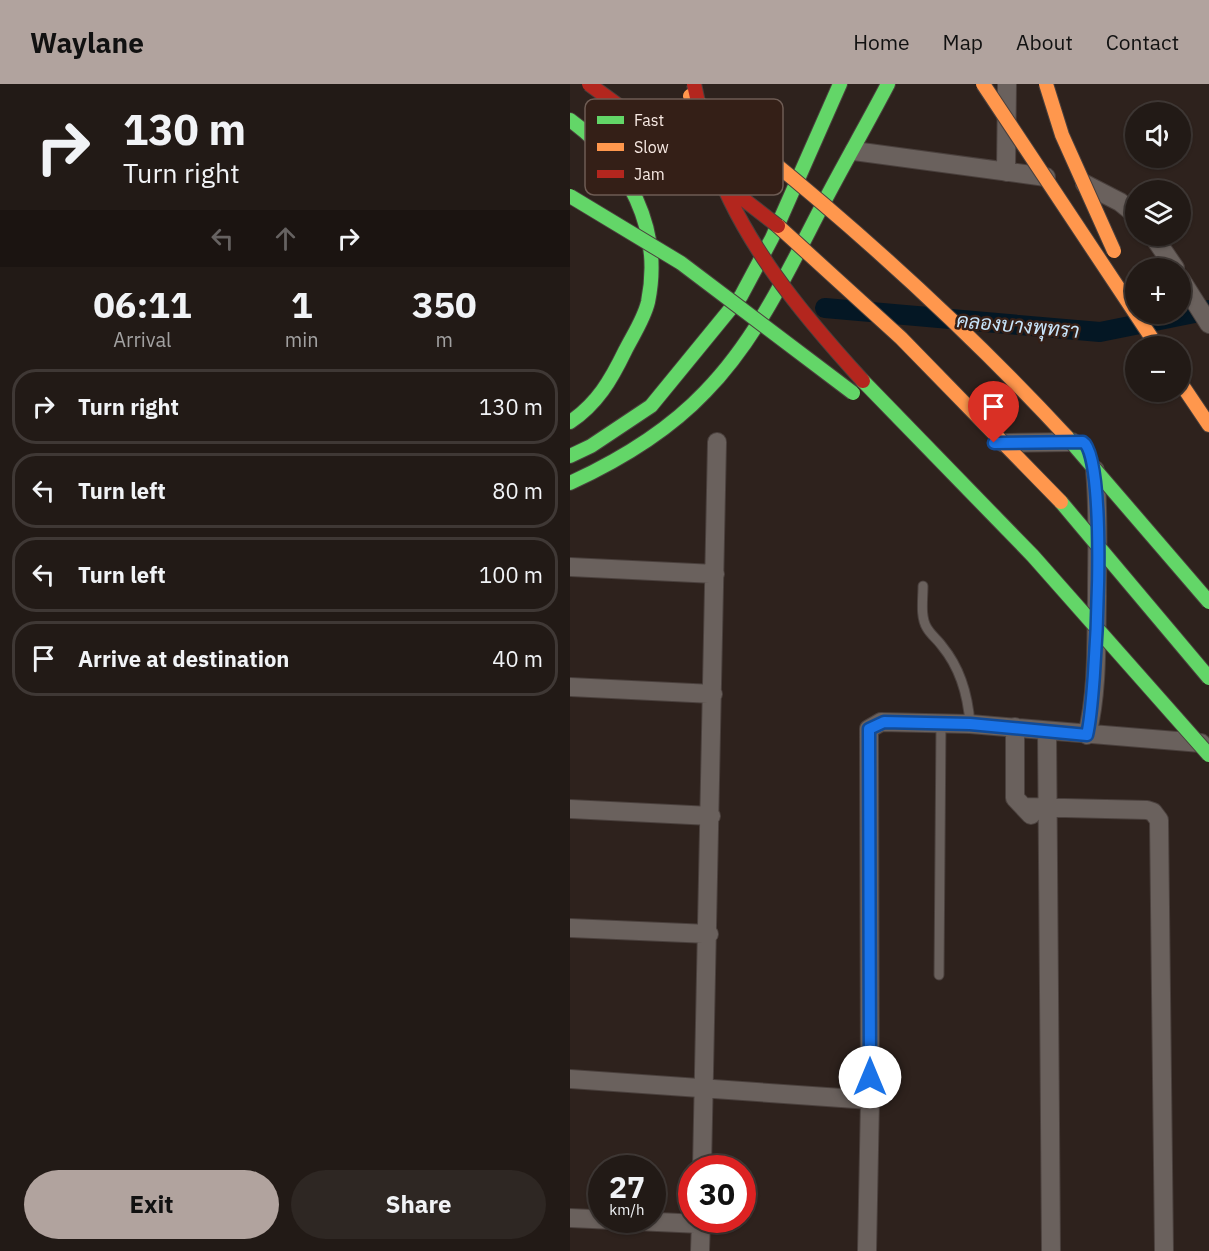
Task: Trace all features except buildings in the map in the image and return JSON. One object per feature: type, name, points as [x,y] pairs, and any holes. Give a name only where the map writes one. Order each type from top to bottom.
[{"type":"main road","points":[[589,84],[609,99]]},
{"type":"main road","points":[[570,456],[591,446],[651,406],[741,296],[772,238],[840,84]]},
{"type":"main road","points":[[818,135],[856,84]]},
{"type":"main road","points":[[570,483],[625,457],[655,436],[684,413],[727,366],[763,317],[888,84]]},
{"type":"main road","points":[[983,84],[1150,336]]},
{"type":"main road","points":[[1046,84],[1062,135],[1079,177],[1125,273]]},
{"type":"main road","points":[[688,87],[702,99]]},
{"type":"main road","points":[[570,120],[585,132]]},
{"type":"main road","points":[[783,169],[945,310],[1033,398],[1106,477],[1209,602]]},
{"type":"main road","points":[[570,422],[611,383],[648,303],[652,268],[647,225],[635,195]]},
{"type":"main road","points":[[729,195],[773,271],[837,353],[1060,585],[1209,755]]},
{"type":"main road","points":[[738,195],[787,234],[962,397],[1072,514],[1209,678]]},
{"type":"main road","points":[[570,196],[628,229],[717,287],[951,470]]},
{"type":"main road","points":[[1191,397],[1209,425]]},
{"type":"street","points":[[1006,172],[1007,84]]},
{"type":"street","points":[[854,151],[1089,185],[1125,206]]},
{"type":"street","points":[[1191,295],[1209,324]]},
{"type":"street","points":[[702,1155],[709,934],[717,442]]},
{"type":"street","points":[[994,443],[1083,442],[1090,450],[1098,496],[1096,641],[1091,717],[1087,735]]},
{"type":"street","points":[[570,567],[715,574]]},
{"type":"street","points":[[570,687],[713,694]]},
{"type":"street","points":[[867,1251],[870,1100],[869,729],[884,722],[970,724],[1209,744]]},
{"type":"street","points":[[1015,728],[1014,789],[1017,801],[1024,807],[1046,819],[1147,810],[1153,812],[1159,820],[1164,1251]]},
{"type":"street","points":[[1047,732],[1051,1251]]},
{"type":"street","points":[[570,809],[711,816]]},
{"type":"street","points":[[570,928],[709,934]]},
{"type":"street","points":[[570,1080],[704,1091],[870,1100]]},
{"type":"street","points":[[570,1218],[678,1221]]},
{"type":"street","points":[[700,1251],[701,1233]]},
{"type":"lane","points":[[923,586],[926,628],[942,645],[959,673],[969,698],[970,724]]},
{"type":"lane","points":[[939,975],[941,723]]},
{"type":"waterway","name":"คลองบางพุทรา","points":[[825,308],[1100,332],[1209,310]]},
{"type":"traffic: fast","points":[[570,456],[591,446],[651,406],[741,296],[772,238],[840,84]]},
{"type":"traffic: fast","points":[[570,483],[625,455],[659,432],[705,392],[724,371],[771,303],[888,84]]},
{"type":"traffic: fast","points":[[570,120],[585,132]]},
{"type":"traffic: fast","points":[[570,422],[580,415],[602,391],[644,315],[648,302],[651,275],[650,249],[645,223],[634,195]]},
{"type":"traffic: fast","points":[[570,196],[681,263],[853,393]]},
{"type":"traffic: fast","points":[[863,381],[1033,556],[1209,755]]},
{"type":"traffic: fast","points":[[1067,437],[1209,602]]},
{"type":"traffic: fast","points":[[1061,502],[1209,678]]},
{"type":"traffic: slow","points":[[983,84],[1150,336]]},
{"type":"traffic: slow","points":[[1046,84],[1062,135],[1114,251]]},
{"type":"traffic: slow","points":[[690,96],[694,99]]},
{"type":"traffic: slow","points":[[783,170],[932,302],[1067,437]]},
{"type":"traffic: slow","points":[[778,226],[901,338],[1061,502]]},
{"type":"traffic: slow","points":[[1191,398],[1209,425]]},
{"type":"traffic: jam","points":[[589,84],[609,99]]},
{"type":"traffic: jam","points":[[694,84],[697,99]]},
{"type":"traffic: jam","points":[[728,195],[774,274],[817,329],[863,381]]},
{"type":"traffic: jam","points":[[738,195],[778,226]]},
{"type":"route","points":[[870,1077],[869,729],[881,722],[970,724],[1087,735],[1091,717],[1096,641],[1098,496],[1093,457],[1083,442],[994,443]]}]
